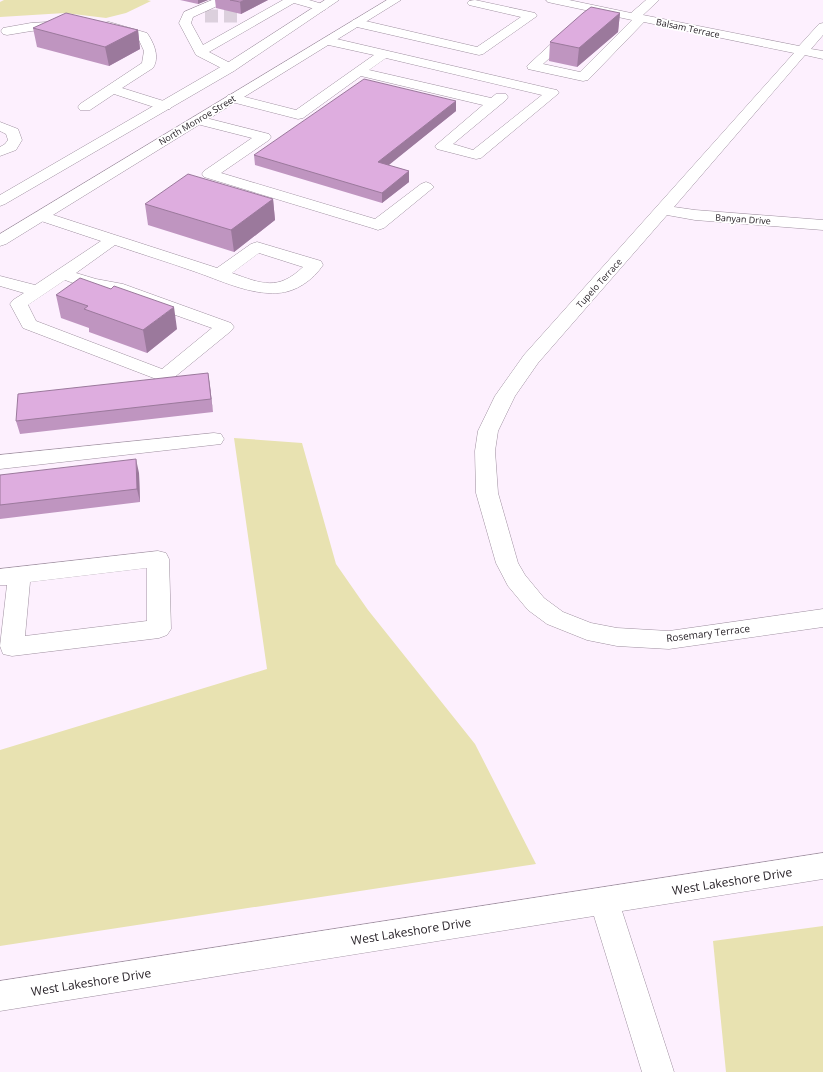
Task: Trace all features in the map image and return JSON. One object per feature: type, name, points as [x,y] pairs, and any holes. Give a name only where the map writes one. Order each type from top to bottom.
[{"type":"street","points":[[229,68],[200,52],[185,23],[188,15],[205,11],[222,2],[234,0]]},
{"type":"street","name":"North Monroe Street","points":[[0,240],[41,216],[187,115],[233,98],[395,0]]},
{"type":"street","points":[[357,23],[479,51],[530,16],[473,3],[479,0]]},
{"type":"street","name":"Balsam Terrace","points":[[552,0],[823,55]]},
{"type":"street","points":[[597,9],[533,66],[583,77],[637,17],[650,0]]},
{"type":"street","points":[[265,2],[328,3]]},
{"type":"street","points":[[238,16],[257,13],[287,3]]},
{"type":"street","points":[[0,201],[229,68],[328,3]]},
{"type":"street","points":[[200,52],[257,13]]},
{"type":"street","points":[[86,107],[148,65],[150,51],[144,36],[98,23]]},
{"type":"street","points":[[7,31],[31,27],[75,24]]},
{"type":"street","name":"Tupelo Terrace","points":[[516,580],[507,563],[497,532],[487,492],[485,451],[488,431],[505,396],[531,359],[823,27]]},
{"type":"street","points":[[328,41],[552,93],[476,155],[442,146],[516,85]]},
{"type":"street","points":[[195,87],[298,115],[384,54]]},
{"type":"street","points":[[359,72],[494,103]]},
{"type":"street","points":[[112,89],[165,106],[187,115],[264,137],[209,174],[378,225],[426,187]]},
{"type":"street","points":[[0,126],[13,132],[15,140],[11,147],[0,152]]},
{"type":"street","name":"Banyan Drive","points":[[663,210],[695,215],[823,225]]},
{"type":"street","points":[[41,216],[114,240],[220,274],[264,288],[281,288],[297,282],[315,265],[257,247],[220,274]]},
{"type":"street","points":[[63,274],[93,284],[117,288],[225,327],[164,376],[29,324],[19,304],[63,274],[114,240]]},
{"type":"street","points":[[2,280],[38,291]]},
{"type":"street","points":[[93,284],[128,304],[191,327],[194,334],[189,345],[155,373]]},
{"type":"street","points":[[0,462],[214,439]]},
{"type":"street","points":[[158,559],[159,629],[12,647],[9,576],[158,559]]},
{"type":"street","name":"Rosemary Terrace","points":[[516,580],[536,604],[556,618],[588,631],[617,637],[669,640],[823,618]]},
{"type":"street","name":"West Lakeshore Drive","points":[[0,996],[823,866]]},
{"type":"street","points":[[604,901],[658,1072]]},
{"type":"shaded area","points":[[4,0],[151,1],[126,13],[106,18],[65,13],[0,17],[0,2]]},
{"type":"shaded area","points":[[234,438],[302,443],[336,564],[368,610],[475,744],[536,864],[0,946],[0,750],[267,669]]},
{"type":"shaded area","points":[[823,926],[823,1072],[726,1072],[713,941]]},
{"type":"building","points":[[230,0],[245,0],[240,2]]},
{"type":"building","points":[[591,7],[620,13],[579,48],[550,42],[583,13]]},
{"type":"building","points":[[66,13],[138,30],[105,47],[33,28]]},
{"type":"building","points":[[364,79],[456,101],[378,162],[409,171],[382,193],[254,155]]},
{"type":"building","points":[[188,174],[273,199],[231,230],[145,204]]},
{"type":"building","points":[[80,278],[111,289],[114,286],[174,307],[143,330],[84,309],[88,306],[56,295]]},
{"type":"building","points":[[208,373],[211,399],[16,421],[18,394]]},
{"type":"building","points":[[136,459],[137,489],[0,505],[0,475]]},
{"type":"tunnel","points":[[205,16],[238,16]]}]
